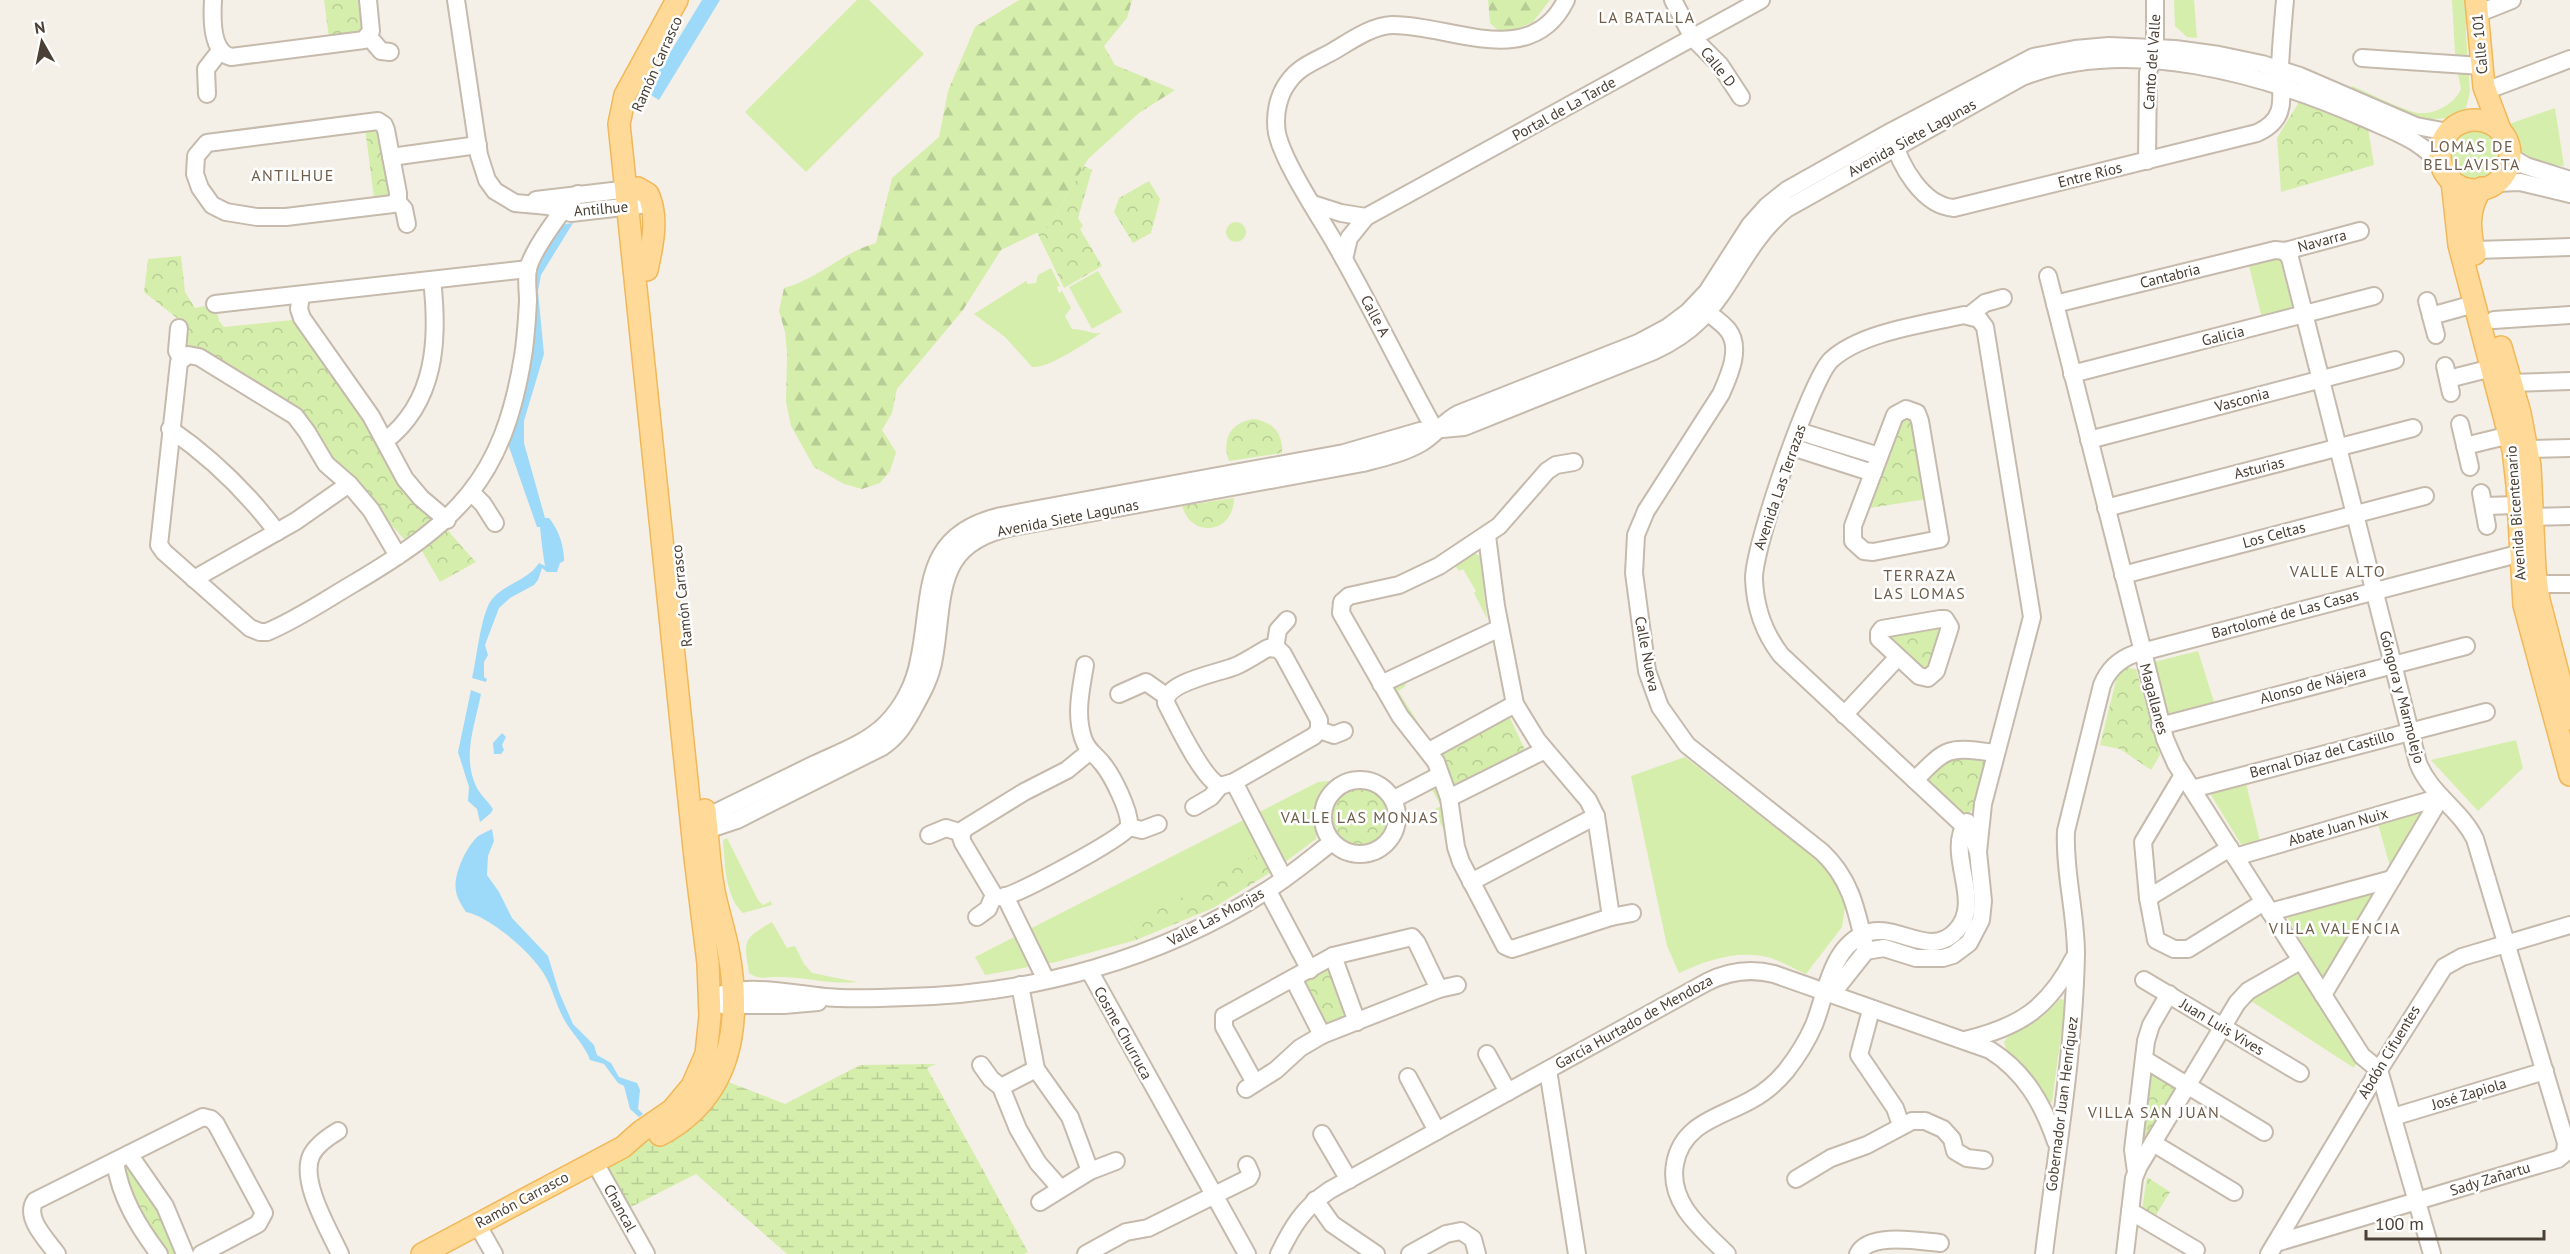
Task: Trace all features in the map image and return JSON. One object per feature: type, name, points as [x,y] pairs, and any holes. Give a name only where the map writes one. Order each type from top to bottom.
[{"type":"main road","name":"Ramón Carrasco","points":[[422,1254],[623,1147],[672,1110],[692,1086],[706,1054],[710,1000],[708,963],[696,869],[632,197],[619,124],[622,104],[677,0]]},
{"type":"main road","name":"Ramón Carrasco","points":[[632,197],[633,114],[686,0]]},
{"type":"main road","name":"Calle 101","points":[[2477,7],[2484,87],[2502,133]]},
{"type":"main road","name":"Calle 101","points":[[2455,127],[2484,87]]},
{"type":"main road","points":[[2480,120],[2492,125],[2502,133],[2507,143],[2509,156],[2506,168],[2488,186],[2463,187],[2447,175],[2440,150],[2455,127],[2480,120]]},
{"type":"main road","name":"Avenida Bicentenario","points":[[2447,175],[2459,245],[2510,435],[2526,511]]},
{"type":"main road","name":"Avenida Bicentenario","points":[[2488,186],[2475,199],[2471,215],[2471,231],[2494,320],[2518,383],[2528,449],[2524,605],[2557,676],[2570,775]]},
{"type":"main road","name":"Ramón Carrasco","points":[[623,1147],[640,1143],[667,1131],[687,1117],[706,1096],[725,1063],[731,1040],[734,999],[728,949],[713,888],[647,270],[653,231],[652,204],[646,191],[632,197]]},
{"type":"main road","name":"Avenida Bicentenario","points":[[2527,551],[2544,628],[2570,719]]},
{"type":"street","points":[[213,0],[214,23],[220,51],[227,56],[361,41],[369,37]]},
{"type":"street","points":[[368,0],[371,27],[369,37]]},
{"type":"street","points":[[392,157],[478,145],[456,0]]},
{"type":"street","points":[[1366,217],[1341,213],[1313,204],[1286,157],[1277,132],[1279,102],[1287,83],[1298,72],[1369,32],[1385,26],[1402,26],[1486,40],[1509,40],[1526,36],[1549,22],[1566,0]]},
{"type":"street","name":"Calle D","points":[[1673,0],[1693,38],[1720,65],[1741,97]]},
{"type":"street","name":"Portal de La Tarde","points":[[1344,258],[1349,238],[1366,217],[1761,0]]},
{"type":"street","name":"Canto del Valle","points":[[2147,161],[2148,73],[2154,54],[2155,0]]},
{"type":"street","name":"Entre Ríos","points":[[1894,139],[1922,192],[1939,205],[1954,208],[2147,161],[2267,128],[2282,103],[2285,0]]},
{"type":"street","points":[[2477,7],[2512,0]]},
{"type":"street","points":[[369,37],[381,51],[390,52]]},
{"type":"street","name":"Avenida Siete Lagunas","points":[[707,822],[737,820],[882,747],[901,732],[932,669],[946,577],[964,550],[983,536],[1013,527],[1363,463],[1411,448],[1424,441],[1458,414],[1654,336],[1702,308],[1715,280],[1750,225],[1777,198],[1813,183],[1894,139],[2033,57],[2098,47],[2154,54],[2219,55],[2281,78],[2329,88],[2416,126],[2455,127]]},
{"type":"street","points":[[207,94],[206,69],[220,51]]},
{"type":"street","points":[[2362,58],[2482,66]]},
{"type":"street","points":[[2484,87],[2496,87],[2570,59]]},
{"type":"street","name":"Avenida Siete Lagunas","points":[[2281,78],[2313,96],[2425,148],[2447,175]]},
{"type":"street","points":[[397,201],[391,204],[285,217],[238,214],[212,205],[200,188],[195,174],[195,160],[198,152],[213,142],[374,121],[381,123],[385,127],[392,157],[398,193],[397,201],[404,209],[407,224]]},
{"type":"street","name":"Antilhue","points":[[478,145],[482,165],[491,186],[507,200],[524,204],[541,202],[548,206],[561,204],[578,194],[632,197]]},
{"type":"street","points":[[2509,156],[2526,166],[2570,180]]},
{"type":"street","points":[[2488,186],[2520,182],[2570,194]]},
{"type":"street","name":"Antilhue","points":[[561,204],[574,213],[632,197]]},
{"type":"street","points":[[398,556],[377,519],[348,484],[326,464],[307,432],[288,410],[199,357],[192,355],[181,359],[177,366],[158,540],[164,552],[194,579],[250,628],[263,632],[327,599],[398,556],[447,520],[472,493],[489,465],[503,433],[519,377],[526,333],[528,269],[561,204]]},
{"type":"street","name":"Calle A","points":[[1313,204],[1435,430]]},
{"type":"street","name":"Navarra","points":[[2285,251],[2360,231]]},
{"type":"street","points":[[2475,250],[2570,247]]},
{"type":"street","name":"Cantabria","points":[[2055,304],[2275,250],[2285,251]]},
{"type":"street","name":"Góngora y Marmolejo","points":[[2285,251],[2289,255],[2421,769],[2441,797],[2463,819],[2475,839],[2568,1154]]},
{"type":"street","points":[[215,304],[528,269]]},
{"type":"street","name":"Magallanes","points":[[2048,276],[2160,726],[2170,752],[2362,1056],[2379,1070]]},
{"type":"street","points":[[385,441],[411,415],[427,380],[436,336],[432,280]]},
{"type":"street","points":[[301,295],[299,309],[303,318],[371,416],[397,467],[409,484],[447,520]]},
{"type":"street","name":"Galicia","points":[[2072,374],[2374,296]]},
{"type":"street","name":"Avenida Las Terrazas","points":[[1978,852],[1965,826],[1781,655],[1766,630],[1757,602],[1754,579],[1756,553],[1820,374],[1837,355],[1851,347],[1888,333],[1970,315],[1985,303],[2003,298]]},
{"type":"street","points":[[2436,335],[2429,308],[2475,304]]},
{"type":"street","name":"Calle Nueva","points":[[1702,308],[1730,332],[1734,349],[1729,374],[1721,394],[1646,511],[1636,535],[1634,573],[1647,672],[1660,707],[1687,745],[1822,852],[1839,870],[1854,902],[1864,943]]},
{"type":"street","name":"Avenida Las Terrazas","points":[[1864,943],[1916,958],[1934,960],[1953,955],[1969,943],[1979,928],[1982,911],[1978,852],[1983,804],[2028,638],[2032,606],[1986,332],[1979,319],[1970,315]]},
{"type":"street","points":[[2494,320],[2570,315]]},
{"type":"street","points":[[179,328],[177,351],[181,359]]},
{"type":"street","name":"Vasconia","points":[[2089,440],[2395,360]]},
{"type":"street","points":[[2448,379],[2492,368]]},
{"type":"street","points":[[2518,383],[2570,381]]},
{"type":"street","points":[[1906,409],[1917,413],[1940,539],[1873,552],[1864,551],[1856,546],[1852,531],[1879,456],[1895,415],[1906,409]]},
{"type":"street","points":[[2460,424],[2470,467]]},
{"type":"street","name":"Asturias","points":[[2106,508],[2413,428]]},
{"type":"street","points":[[170,429],[225,472],[244,491],[277,532]]},
{"type":"street","name":"Avenida Siete Lagunas","points":[[707,822],[717,812],[874,735],[896,711],[912,685],[920,660],[932,573],[948,546],[962,532],[981,522],[1001,516],[1344,453],[1414,432],[1435,430]]},
{"type":"street","points":[[2465,446],[2510,435]]},
{"type":"street","points":[[1795,439],[1879,456]]},
{"type":"street","points":[[1795,439],[1873,473]]},
{"type":"street","points":[[2528,449],[2570,448]]},
{"type":"street","points":[[1574,462],[1556,465],[1547,471],[1510,514],[1487,536],[1421,576],[1393,586],[1349,596],[1342,602],[1341,613],[1400,716],[1429,751],[1449,798],[1456,847],[1471,882],[1503,943],[1509,949],[1611,917],[1632,913]]},
{"type":"street","points":[[194,579],[277,532],[348,484]]},
{"type":"street","points":[[472,493],[483,504],[495,523]]},
{"type":"street","name":"Los Celtas","points":[[2122,575],[2425,496]]},
{"type":"street","points":[[2487,526],[2482,499],[2526,511],[2570,516]]},
{"type":"street","points":[[1487,536],[1500,628],[1515,704],[1529,729],[1588,800],[1596,816],[1611,917]]},
{"type":"street","name":"Bartolomé de Las Casas","points":[[2142,652],[2527,551]]},
{"type":"street","points":[[2536,584],[2570,584]]},
{"type":"street","points":[[1275,648],[1278,630],[1287,620]]},
{"type":"street","points":[[1381,684],[1500,628]]},
{"type":"street","name":"Alonso de Nájera","points":[[2160,726],[2466,646]]},
{"type":"street","points":[[1166,696],[1180,685],[1238,665],[1268,648],[1275,648],[1283,654],[1319,720],[1319,730],[1314,736],[1227,784],[1194,807]]},
{"type":"street","name":"Gobernador Juan Henríquez","points":[[2044,1254],[2072,1028],[2076,954],[2075,918],[2066,853],[2068,821],[2105,678],[2122,659],[2142,652]]},
{"type":"street","points":[[1844,715],[1898,657]]},
{"type":"street","points":[[1085,665],[1078,714],[1082,737],[1089,752],[1106,769],[1124,806],[1129,827]]},
{"type":"street","points":[[1119,694],[1146,682],[1166,696]]},
{"type":"street","points":[[912,685],[917,702]]},
{"type":"street","points":[[1166,696],[1166,703],[1189,746],[1213,782],[1227,784]]},
{"type":"street","points":[[1429,751],[1515,704]]},
{"type":"street","name":"Bernal Díaz del Castillo","points":[[2188,782],[2486,712]]},
{"type":"street","points":[[1319,730],[1334,735],[1344,731]]},
{"type":"street","points":[[1915,780],[1939,756],[1949,750],[1961,748],[1995,753]]},
{"type":"street","points":[[1449,798],[1545,750]]},
{"type":"street","points":[[1046,980],[999,896],[963,843],[962,833],[967,826],[1067,770],[1089,752]]},
{"type":"street","points":[[1394,800],[1440,775]]},
{"type":"street","points":[[1349,781],[1371,781],[1384,788],[1394,800],[1397,808],[1397,824],[1390,840],[1370,853],[1345,851],[1332,842],[1324,829],[1323,814],[1327,800],[1336,788],[1349,781]]},
{"type":"street","points":[[2188,782],[2143,842],[2148,898],[2156,940],[2174,950],[2188,949],[2267,907],[2392,879]]},
{"type":"street","points":[[1227,784],[1284,879]]},
{"type":"street","points":[[2323,995],[2441,797]]},
{"type":"street","name":"Abate Juan Nuix","points":[[2148,898],[2232,853],[2441,797]]},
{"type":"street","name":"Avenida Las Terrazas","points":[[1965,826],[1983,804]]},
{"type":"street","points":[[1471,882],[1596,816]]},
{"type":"street","points":[[977,916],[988,909],[999,896],[1069,865],[1129,827],[1142,830],[1158,824]]},
{"type":"street","points":[[1727,1254],[1688,1214],[1679,1198],[1674,1168],[1679,1149],[1689,1134],[1703,1122],[1750,1100],[1784,1074],[1807,1039],[1825,994],[1839,985],[1864,943],[1881,931],[1930,943],[1954,934],[1963,922],[1967,908],[1961,852],[1965,826]]},
{"type":"street","points":[[929,835],[946,828],[962,833]]},
{"type":"street","name":"Valle Las Monjas","points":[[1089,970],[1167,944],[1208,924],[1268,891],[1332,842]]},
{"type":"street","points":[[1268,891],[1310,970]]},
{"type":"street","name":"Abdón Cifuentes","points":[[2272,1248],[2433,981],[2444,967],[2462,957],[2570,925]]},
{"type":"street","points":[[1439,989],[1418,943],[1412,937],[1333,956],[1294,980],[1229,1013],[1223,1019],[1224,1027],[1250,1086],[1276,1070],[1300,1048],[1322,1035],[1439,989],[1457,985]]},
{"type":"street","points":[[1965,1040],[2006,1029],[2028,1016],[2054,991],[2076,954]]},
{"type":"street","points":[[1333,956],[1357,1022]]},
{"type":"street","points":[[2136,1172],[2242,996],[2300,961]]},
{"type":"street","name":"Cosme Churruca","points":[[710,1000],[734,999],[797,1005],[837,998],[938,996],[1020,985],[1089,970],[1247,1254]]},
{"type":"street","name":"García Hurtado de Mendoza","points":[[1279,1254],[1296,1222],[1315,1200],[1707,982],[1731,972],[1751,970],[1766,972],[1990,1050],[2021,1075],[2037,1097],[2057,1146]]},
{"type":"street","points":[[1294,980],[1322,1035]]},
{"type":"street","name":"Juan Luis Vives","points":[[2145,980],[2300,1073]]},
{"type":"street","points":[[1020,985],[1036,1069],[1070,1117],[1090,1171]]},
{"type":"street","points":[[2125,1254],[2136,1172],[2133,1150],[2148,1031],[2169,994]]},
{"type":"street","points":[[1871,1010],[1858,1055],[1895,1108],[1901,1125]]},
{"type":"street","points":[[1487,1054],[1508,1092]]},
{"type":"street","points":[[2144,1059],[2265,1132]]},
{"type":"street","points":[[981,1065],[991,1079],[1001,1087],[1038,1163],[1060,1188]]},
{"type":"street","points":[[1001,1087],[1036,1069]]},
{"type":"street","points":[[1548,1070],[1577,1254]]},
{"type":"street","points":[[2379,1070],[2432,1254]]},
{"type":"street","name":"José Zapiola","points":[[2393,1117],[2545,1071]]},
{"type":"street","points":[[1408,1077],[1437,1131]]},
{"type":"street","points":[[57,1254],[32,1216],[33,1204],[39,1198],[199,1118],[208,1117],[216,1124],[264,1213],[258,1224],[201,1254]]},
{"type":"street","points":[[1796,1179],[1831,1158],[1879,1139],[1901,1125],[1917,1120],[1932,1123],[1947,1134],[1955,1151],[1967,1158],[1984,1160]]},
{"type":"street","points":[[338,1131],[318,1146],[310,1157],[309,1170],[312,1193],[340,1254]]},
{"type":"street","points":[[1322,1134],[1349,1180]]},
{"type":"street","points":[[2153,1143],[2234,1192]]},
{"type":"street","name":"Sady Zañartu","points":[[2272,1248],[2568,1154]]},
{"type":"street","points":[[122,1158],[120,1185],[129,1209],[159,1254]]},
{"type":"street","points":[[122,1158],[165,1206],[185,1254]]},
{"type":"street","name":"Chancal","points":[[594,1161],[646,1254]]},
{"type":"street","points":[[1040,1202],[1090,1171],[1116,1161]]},
{"type":"street","points":[[1086,1254],[1104,1250],[1126,1232],[1148,1228],[1251,1177],[1247,1165]]},
{"type":"street","points":[[1315,1200],[1332,1224],[1376,1254]]},
{"type":"street","points":[[2130,1211],[2196,1250]]},
{"type":"street","points":[[477,1224],[494,1254]]},
{"type":"street","points":[[1410,1254],[1446,1234],[1461,1231],[1473,1239],[1477,1254]]},
{"type":"street","points":[[1858,1254],[1863,1246],[1888,1240],[1940,1243]]},
{"type":"green space","points":[[324,0],[360,0],[364,34],[329,38]]},
{"type":"green space","points":[[857,0],[869,0],[924,54],[806,172],[745,112]]},
{"type":"green space","points":[[1019,0],[1132,0],[1127,18],[1104,46],[1115,65],[1175,90],[1139,113],[1088,159],[1049,227],[1001,250],[963,310],[897,389],[892,413],[882,430],[896,452],[890,471],[880,483],[862,489],[844,484],[814,467],[791,426],[786,402],[785,332],[779,311],[784,288],[809,278],[863,247],[876,243],[892,178],[939,137],[948,91],[975,27]]},
{"type":"green space","points":[[1488,0],[1550,0],[1533,22],[1503,35],[1490,23]]},
{"type":"green space","points":[[2174,0],[2194,0],[2197,38],[2187,37],[2175,26]]},
{"type":"green space","points":[[2452,0],[2466,0],[2470,92],[2466,108],[2447,118],[2422,120],[2352,91],[2352,86],[2418,113],[2431,112],[2449,104],[2461,89],[2456,71]]},
{"type":"green space","points":[[2299,102],[2306,102],[2368,129],[2374,165],[2281,192],[2277,138]]},
{"type":"green space","points":[[2555,108],[2564,166],[2528,163],[2514,154],[2506,131],[2512,123]]},
{"type":"green space","points":[[381,126],[390,196],[374,198],[365,128]]},
{"type":"green space","points":[[2469,128],[2479,128],[2493,135],[2500,154],[2493,173],[2479,180],[2469,180],[2459,176],[2452,169],[2448,159],[2448,149],[2452,139],[2459,132]]},
{"type":"green space","points":[[1084,166],[1092,170],[1078,218],[1083,226],[1080,229],[1102,266],[1064,288],[1037,232],[1049,227]]},
{"type":"green space","points":[[1149,181],[1160,199],[1151,233],[1133,243],[1114,212],[1119,198]]},
{"type":"green space","points":[[1236,222],[1243,225],[1246,232],[1243,239],[1236,242],[1229,239],[1226,232],[1229,225]]},
{"type":"green space","points":[[181,256],[185,292],[195,308],[205,306],[218,315],[224,327],[292,320],[427,504],[476,562],[440,582],[422,551],[405,540],[333,461],[303,413],[227,365],[182,349],[182,322],[144,292],[148,259]]},
{"type":"green space","points":[[2280,258],[2293,310],[2262,318],[2249,266]]},
{"type":"green space","points":[[1051,268],[1060,286],[1057,287],[1059,293],[1062,291],[1071,308],[1065,316],[1072,329],[1101,333],[1057,360],[1039,367],[1032,367],[1005,337],[974,314],[1026,281],[1028,284],[1036,283],[1038,275]]},
{"type":"green space","points":[[1098,271],[1122,312],[1092,329],[1069,287]]},
{"type":"green space","points":[[1911,415],[1927,499],[1870,508],[1898,420]]},
{"type":"green space","points":[[1254,419],[1267,423],[1276,430],[1281,440],[1282,453],[1229,461],[1226,446],[1230,433],[1239,424]]},
{"type":"green space","points":[[1234,498],[1232,510],[1227,519],[1212,528],[1203,528],[1194,524],[1187,517],[1182,506]]},
{"type":"green space","points":[[1471,552],[1480,556],[1487,619],[1474,593],[1476,591],[1463,569],[1459,571],[1454,564]]},
{"type":"green space","points":[[1945,622],[1928,675],[1882,633]]},
{"type":"green space","points":[[2198,651],[2215,705],[2164,718],[2150,663]]},
{"type":"green space","points":[[2127,668],[2136,669],[2160,755],[2151,770],[2120,749],[2100,745],[2117,676]]},
{"type":"green space","points":[[1403,680],[1406,686],[1398,691],[1430,741],[1410,720],[1392,685]]},
{"type":"green space","points":[[1506,717],[1510,718],[1525,750],[1462,785],[1453,787],[1439,752]]},
{"type":"green space","points":[[2516,740],[2523,768],[2478,811],[2431,760]]},
{"type":"green space","points":[[1983,754],[1987,761],[1972,810],[1968,814],[1959,815],[1923,776],[1944,756]]},
{"type":"green space","points":[[1685,757],[1828,869],[1846,901],[1842,927],[1806,974],[1772,958],[1755,955],[1711,960],[1679,973],[1667,946],[1631,776]]},
{"type":"green space","points":[[2245,779],[2260,841],[2242,846],[2208,790]]},
{"type":"green space","points":[[1329,781],[1323,788],[1318,802],[1316,839],[1276,869],[1258,861],[1203,883],[1207,890],[1192,898],[1190,894],[1129,925],[1136,940],[1056,962],[985,975],[975,957],[1318,782]]},
{"type":"green space","points":[[1434,783],[1441,788],[1447,835],[1433,810],[1441,806],[1432,790],[1423,794],[1422,791]]},
{"type":"green space","points":[[1354,786],[1366,786],[1382,795],[1389,805],[1391,817],[1389,829],[1382,839],[1366,848],[1354,848],[1343,843],[1334,834],[1329,823],[1329,811],[1334,800],[1343,791]]},
{"type":"green space","points":[[2432,803],[2392,873],[2377,821]]},
{"type":"green space","points":[[727,838],[758,900],[763,905],[771,901],[772,905],[743,913],[737,906],[729,889],[725,869],[723,840]]},
{"type":"green space","points":[[1255,855],[1258,860],[1268,855],[1276,869],[1213,908],[1136,940],[1129,925],[1190,893],[1192,897],[1206,890],[1203,883]]},
{"type":"green space","points":[[2384,887],[2323,979],[2287,917]]},
{"type":"green space","points":[[772,922],[787,948],[795,946],[804,964],[812,973],[857,982],[786,977],[762,978],[749,973],[747,942],[755,933]]},
{"type":"green space","points":[[1326,967],[1330,968],[1347,1018],[1326,1027],[1301,979]]},
{"type":"green space","points":[[2293,971],[2303,973],[2358,1060],[2354,1068],[2248,999]]},
{"type":"green space","points":[[2060,999],[2066,1000],[2067,1024],[2061,1035],[2052,1102],[2050,1103],[2032,1075],[2007,1051],[2004,1042],[2010,1034],[2042,1017]]},
{"type":"green space","points":[[936,1064],[927,1068],[1028,1252],[1024,1254],[787,1254],[696,1174],[625,1210],[602,1169],[654,1137],[718,1078],[785,1104],[860,1065]]},
{"type":"green space","points":[[2147,1068],[2179,1086],[2142,1150],[2139,1148]]},
{"type":"green space","points":[[123,1164],[128,1164],[162,1211],[178,1254],[163,1254],[133,1209]]},
{"type":"green space","points":[[2147,1177],[2170,1192],[2156,1215],[2142,1209]]},
{"type":"water","points":[[702,0],[720,0],[659,100],[646,92]]},
{"type":"water","points":[[573,223],[541,275],[538,291],[544,354],[524,421],[524,443],[545,518],[549,518],[558,533],[564,561],[560,563],[557,572],[547,572],[542,568],[534,585],[510,598],[499,608],[485,645],[488,655],[484,662],[486,682],[472,678],[483,622],[490,603],[499,592],[529,574],[539,563],[545,566],[540,527],[537,527],[507,436],[532,274],[558,225]]},
{"type":"water","points":[[471,690],[481,694],[471,740],[472,775],[478,789],[493,809],[480,822],[477,809],[468,801],[469,787],[458,752]]},
{"type":"water","points":[[502,733],[506,737],[502,745],[504,750],[501,754],[494,754],[493,743]]},
{"type":"water","points":[[492,829],[494,841],[488,856],[487,875],[499,892],[512,918],[548,956],[559,992],[573,1024],[594,1045],[597,1055],[611,1063],[619,1077],[637,1083],[640,1090],[638,1109],[643,1114],[639,1117],[630,1109],[624,1086],[618,1083],[604,1064],[590,1060],[565,1021],[538,965],[498,928],[466,912],[460,902],[456,878],[461,863],[476,838]]},
{"type":"district","name":"LA BATALLA","points":[[1647,17]]},
{"type":"district","name":"LOMAS DE BELLAVISTA","points":[[2472,155]]},
{"type":"district","name":"ANTILHUE","points":[[293,175]]},
{"type":"district","name":"VALLE ALTO","points":[[2338,571]]},
{"type":"district","name":"TERRAZA LAS LOMAS","points":[[1920,584]]},
{"type":"district","name":"VALLE LAS MONJAS","points":[[1360,817]]},
{"type":"district","name":"VILLA VALENCIA","points":[[2335,928]]},
{"type":"district","name":"VILLA SAN JUAN","points":[[2154,1112]]}]
